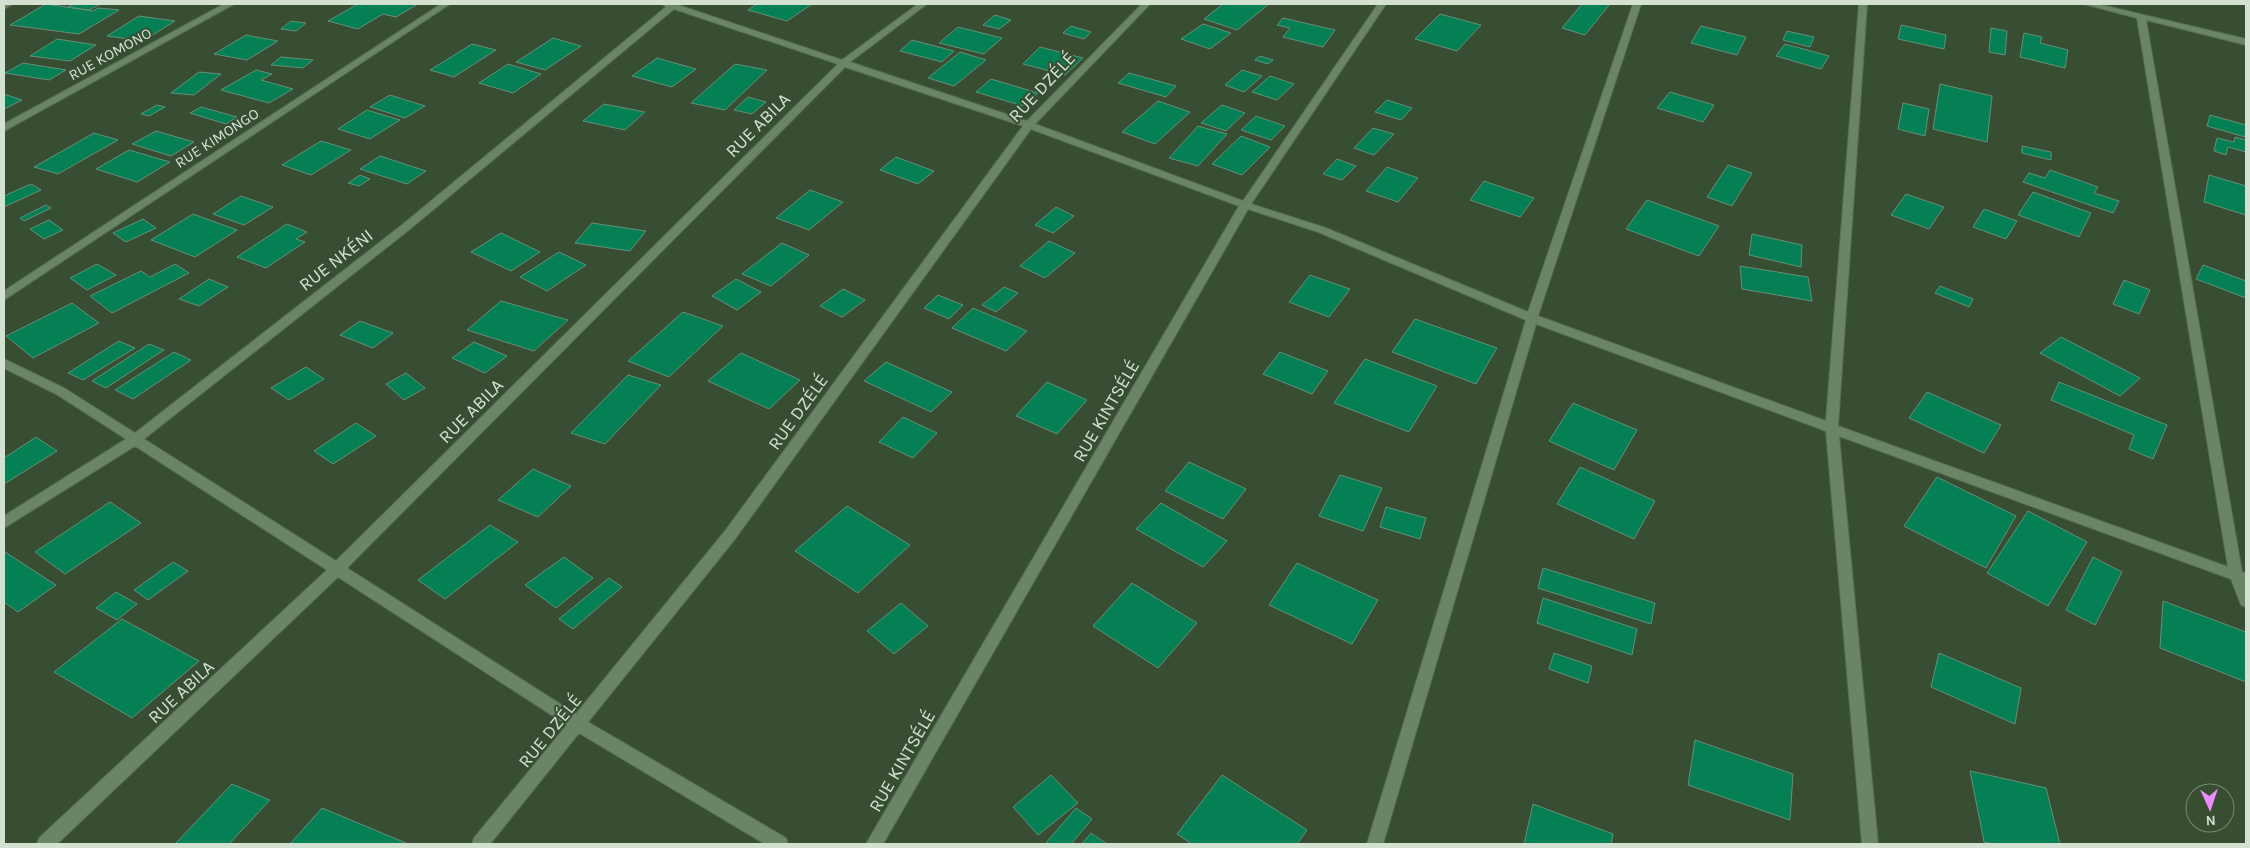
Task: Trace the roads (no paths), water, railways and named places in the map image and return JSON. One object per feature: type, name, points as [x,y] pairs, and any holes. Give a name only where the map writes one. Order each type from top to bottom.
[{"type":"street","points":[[4,6],[9,4]]},
{"type":"street","name":"RUE KOMONO","points":[[4,128],[230,4]]},
{"type":"street","name":"RUE KIMONGO","points":[[4,296],[446,4]]},
{"type":"street","points":[[671,4],[1029,125],[1245,205],[1322,230],[1532,318],[2241,577]]},
{"type":"street","name":"RUE NKÉNI","points":[[4,523],[136,439],[406,227],[671,4]]},
{"type":"street","name":"RUE ABILA","points":[[45,844],[338,569],[845,62],[923,4]]},
{"type":"street","name":"RUE DZÉLÉ","points":[[480,844],[730,535],[1029,125],[1146,4]]},
{"type":"street","name":"RUE KINTSÉLÉ","points":[[874,844],[1245,205],[1382,4]]},
{"type":"street","points":[[1375,844],[1532,318],[1637,4]]},
{"type":"street","points":[[1863,4],[1832,428],[1870,844]]},
{"type":"street","points":[[2088,4],[2246,42]]},
{"type":"street","points":[[2141,17],[2246,601]]},
{"type":"street","points":[[4,362],[60,391],[578,724],[780,844]]}]
